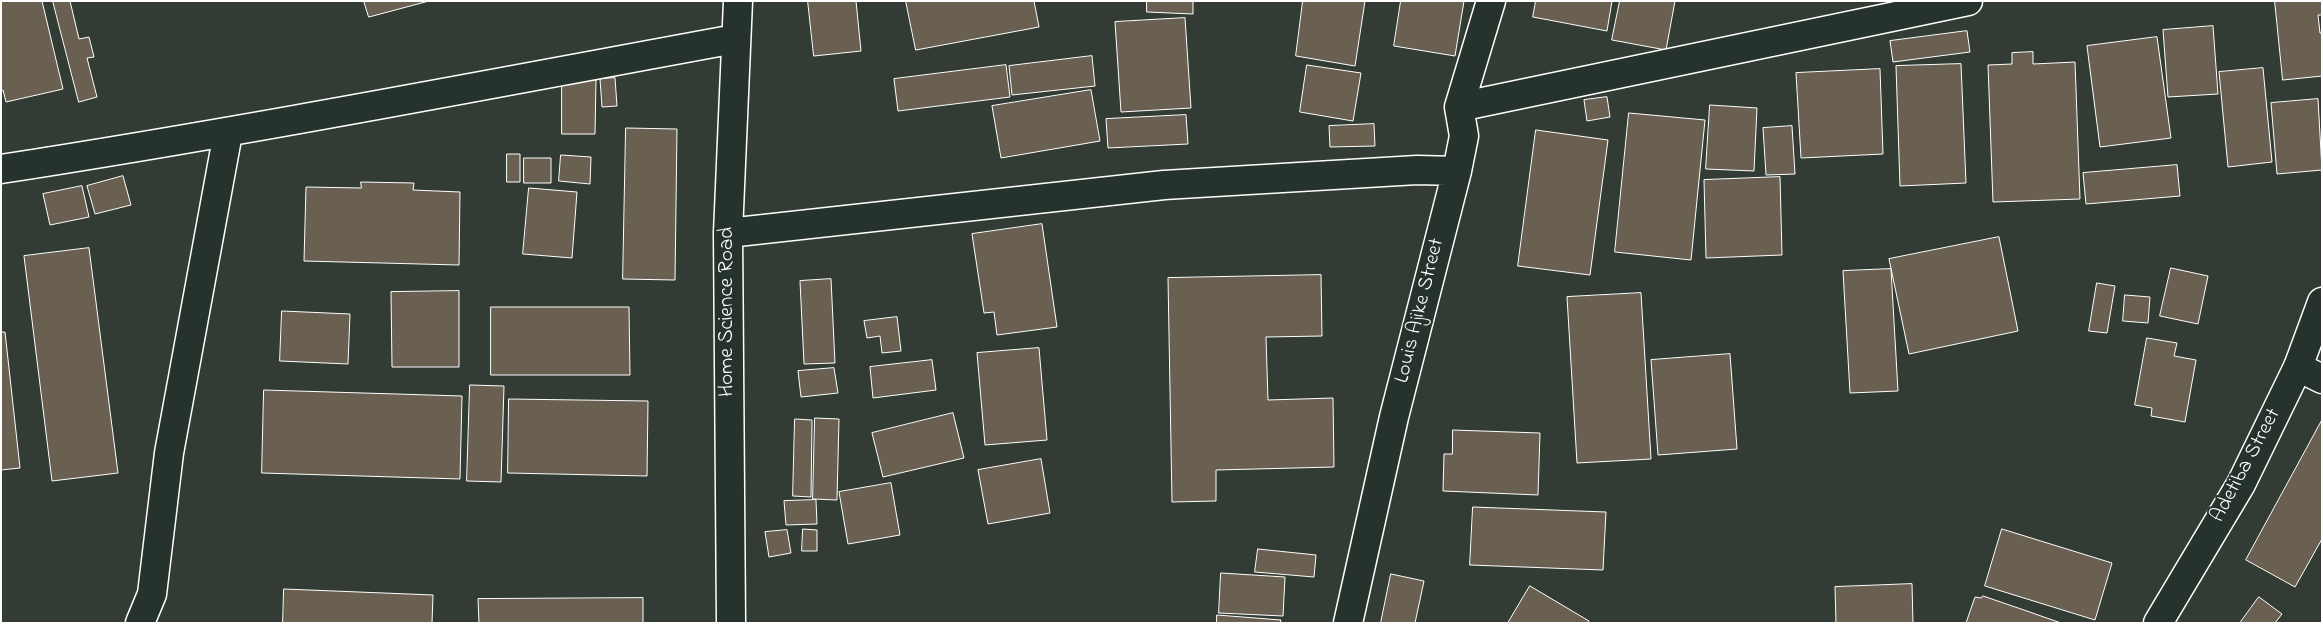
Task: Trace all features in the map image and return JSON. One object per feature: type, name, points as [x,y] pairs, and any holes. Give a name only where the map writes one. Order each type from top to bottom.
[{"type":"street","name":"Home Science Road","points":[[731,623],[728,234],[738,1]]},
{"type":"street","name":"Louis Ajike Street","points":[[1348,623],[1394,416],[1457,170],[1464,136],[1459,107],[1491,1]]},
{"type":"street","points":[[1459,107],[1968,1]]},
{"type":"street","points":[[1,169],[228,133],[304,117],[735,39]]},
{"type":"street","points":[[140,623],[152,594],[169,452],[228,133]]},
{"type":"street","points":[[728,234],[1164,185],[1417,170],[1457,170]]},
{"type":"street","name":"Adetiba Street","points":[[2158,623],[2310,373],[2322,302]]},
{"type":"building","points":[[1,1],[42,1],[63,89],[6,102],[3,90],[1,91]]},
{"type":"building","points":[[53,1],[70,1],[79,39],[89,37],[94,57],[87,58],[97,97],[79,102]]},
{"type":"building","points":[[364,1],[429,1],[369,17]]},
{"type":"building","points":[[808,1],[856,1],[861,51],[814,56]]},
{"type":"building","points":[[906,1],[1034,1],[1039,27],[916,50]]},
{"type":"building","points":[[1147,1],[1193,1],[1193,14],[1147,12]]},
{"type":"building","points":[[1303,1],[1365,1],[1355,66],[1296,56]]},
{"type":"building","points":[[1401,1],[1464,1],[1455,56],[1394,46]]},
{"type":"building","points":[[1536,1],[1612,1],[1607,31],[1533,17]]},
{"type":"building","points":[[1620,1],[1675,1],[1666,50],[1612,40]]},
{"type":"building","points":[[2275,1],[2322,1],[2322,15],[2318,15],[2320,33],[2322,33],[2322,76],[2283,80]]},
{"type":"building","points":[[1185,18],[1191,108],[1121,112],[1115,22]]},
{"type":"building","points":[[2213,26],[2218,94],[2168,97],[2163,30]]},
{"type":"building","points":[[1967,31],[1970,52],[1893,62],[1890,41]]},
{"type":"building","points":[[2157,37],[2171,138],[2100,147],[2087,46]]},
{"type":"building","points":[[2033,52],[2033,64],[2075,62],[2080,199],[1993,202],[1988,65],[2012,64],[2012,53]]},
{"type":"building","points":[[1092,56],[1095,86],[1012,95],[1009,66]]},
{"type":"building","points":[[1961,64],[1966,183],[1900,186],[1896,66]]},
{"type":"building","points":[[1006,65],[1010,97],[898,111],[894,79]]},
{"type":"building","points":[[1307,65],[1361,73],[1353,121],[1300,112]]},
{"type":"building","points":[[2263,68],[2272,162],[2228,167],[2219,72]]},
{"type":"building","points":[[1880,69],[1883,154],[1801,158],[1796,73]]},
{"type":"building","points":[[615,78],[617,106],[602,107],[600,79]]},
{"type":"building","points":[[562,80],[596,80],[595,134],[562,134]]},
{"type":"building","points":[[1091,90],[1100,141],[1001,158],[992,106]]},
{"type":"building","points":[[1607,97],[1610,117],[1587,121],[1584,100]]},
{"type":"building","points":[[2318,99],[2322,170],[2277,174],[2271,103]]},
{"type":"building","points":[[1710,105],[1757,108],[1754,171],[1706,169]]},
{"type":"building","points":[[1629,113],[1705,120],[1691,260],[1615,252]]},
{"type":"building","points":[[1186,115],[1188,144],[1108,148],[1106,119]]},
{"type":"building","points":[[1374,124],[1375,146],[1330,147],[1329,126]]},
{"type":"building","points":[[1792,126],[1795,174],[1766,175],[1763,128]]},
{"type":"building","points":[[626,128],[677,129],[675,280],[623,279]]},
{"type":"building","points":[[1536,130],[1608,140],[1590,275],[1518,266]]},
{"type":"building","points":[[507,154],[520,154],[520,182],[507,182]]},
{"type":"building","points":[[561,155],[591,157],[590,184],[559,181]]},
{"type":"building","points":[[524,158],[551,158],[551,183],[524,183]]},
{"type":"building","points":[[2177,165],[2180,196],[2086,204],[2083,173]]},
{"type":"building","points":[[123,176],[131,205],[95,214],[87,186]]},
{"type":"building","points":[[1780,177],[1782,255],[1706,258],[1704,180]]},
{"type":"building","points":[[361,182],[414,183],[413,190],[460,192],[459,265],[304,261],[306,187],[361,188]]},
{"type":"building","points":[[82,186],[89,217],[50,225],[43,194]]},
{"type":"building","points":[[529,188],[577,192],[572,258],[523,254]]},
{"type":"building","points":[[1042,224],[1057,327],[997,335],[994,312],[984,313],[972,234]]},
{"type":"building","points":[[1999,237],[2018,331],[1909,354],[1889,259]]},
{"type":"building","points":[[89,248],[118,473],[52,481],[24,256]]},
{"type":"building","points":[[2171,268],[2208,276],[2198,324],[2160,316]]},
{"type":"building","points":[[1891,269],[1898,391],[1850,393],[1843,271]]},
{"type":"building","points":[[1321,275],[1322,336],[1266,337],[1268,400],[1333,398],[1334,467],[1216,470],[1216,501],[1172,502],[1168,278]]},
{"type":"building","points":[[831,279],[835,363],[804,364],[800,281]]},
{"type":"building","points":[[2097,283],[2115,286],[2107,333],[2089,331]]},
{"type":"building","points":[[459,291],[459,367],[392,367],[391,292]]},
{"type":"building","points":[[1641,293],[1651,459],[1577,463],[1567,297]]},
{"type":"building","points":[[2125,295],[2150,297],[2148,323],[2123,321]]},
{"type":"building","points":[[491,307],[629,307],[630,375],[491,375]]},
{"type":"building","points":[[282,311],[350,314],[348,364],[280,361]]},
{"type":"building","points":[[897,317],[901,351],[882,353],[880,336],[867,338],[864,321]]},
{"type":"building","points":[[1,332],[5,332],[20,468],[1,470]]},
{"type":"building","points":[[2147,338],[2177,343],[2174,356],[2196,360],[2185,422],[2151,416],[2152,408],[2135,405]]},
{"type":"building","points":[[1039,348],[1047,440],[985,445],[977,353]]},
{"type":"building","points":[[1730,354],[1737,449],[1658,455],[1651,360]]},
{"type":"building","points":[[932,360],[936,390],[873,398],[870,367]]},
{"type":"building","points":[[834,368],[838,393],[801,397],[798,371]]},
{"type":"building","points":[[470,385],[504,386],[501,482],[467,481]]},
{"type":"building","points":[[264,390],[462,396],[460,479],[262,473]]},
{"type":"building","points":[[509,399],[648,401],[647,476],[508,473]]},
{"type":"building","points":[[953,413],[964,458],[883,477],[872,433]]},
{"type":"building","points":[[815,418],[839,419],[837,500],[813,499]]},
{"type":"building","points":[[795,419],[812,420],[811,497],[793,496]]},
{"type":"building","points":[[2322,420],[2322,539],[2295,587],[2246,560]]},
{"type":"building","points":[[1453,430],[1540,433],[1538,495],[1443,491],[1444,454],[1452,454]]},
{"type":"building","points":[[1041,459],[1050,513],[988,524],[978,470]]},
{"type":"building","points":[[891,483],[900,535],[848,544],[839,492]]},
{"type":"building","points":[[816,500],[817,524],[786,525],[784,501]]},
{"type":"building","points":[[1473,507],[1606,512],[1603,570],[1470,565]]},
{"type":"building","points":[[803,529],[817,530],[817,551],[802,551]]},
{"type":"building","points":[[2002,529],[2112,563],[2095,620],[1985,586]]},
{"type":"building","points":[[787,530],[791,553],[769,557],[765,532]]},
{"type":"building","points":[[1258,549],[1316,555],[1314,577],[1255,572]]},
{"type":"building","points":[[1221,573],[1285,577],[1283,616],[1219,613]]},
{"type":"building","points":[[1391,574],[1424,581],[1415,623],[1381,623]]},
{"type":"building","points":[[1912,584],[1913,623],[1836,623],[1835,587]]},
{"type":"building","points":[[1530,586],[1589,621],[1588,623],[1508,623]]},
{"type":"building","points":[[284,589],[433,595],[432,623],[283,623]]},
{"type":"building","points":[[1983,596],[2061,623],[1966,623],[1975,597],[1981,598]]},
{"type":"building","points":[[2259,597],[2282,614],[2275,623],[2240,623]]},
{"type":"building","points":[[643,598],[643,623],[479,623],[478,599]]},
{"type":"building","points":[[1217,615],[1281,620],[1280,623],[1217,623]]}]
